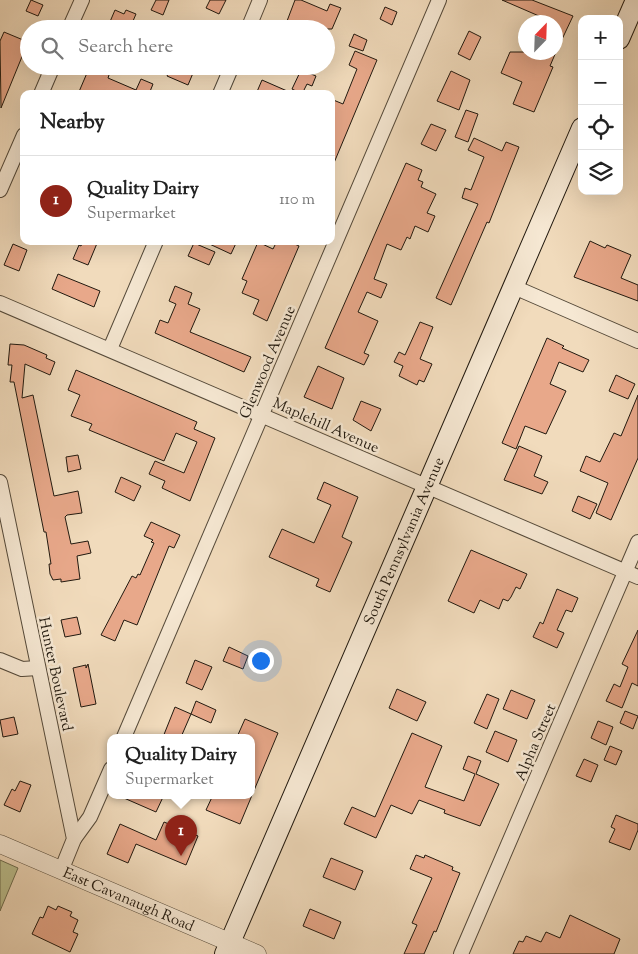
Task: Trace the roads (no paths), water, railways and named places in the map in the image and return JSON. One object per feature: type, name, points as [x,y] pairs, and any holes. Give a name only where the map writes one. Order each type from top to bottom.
[{"type":"main road","points":[[623,27],[631,2]]},
{"type":"main road","name":"South Pennsylvania Avenue","points":[[228,948],[379,594],[428,487],[578,137]]},
{"type":"street","points":[[74,20],[82,0]]},
{"type":"street","points":[[252,20],[260,0]]},
{"type":"street","name":"Glenwood Avenue","points":[[335,244],[439,0]]},
{"type":"street","points":[[44,90],[49,75]]},
{"type":"street","points":[[222,90],[228,75]]},
{"type":"street","points":[[0,190],[20,144]]},
{"type":"street","points":[[110,349],[154,245]]},
{"type":"street","name":"Glenwood Avenue","points":[[125,734],[335,245]]},
{"type":"street","points":[[514,287],[638,341]]},
{"type":"street","name":"Maplehill Avenue","points":[[0,303],[632,574]]},
{"type":"street","name":"Hunter Boulevard","points":[[0,482],[74,839]]},
{"type":"street","name":"Alpha Street","points":[[461,954],[632,574],[638,542]]},
{"type":"street","points":[[0,660],[22,669],[38,668]]},
{"type":"street","points":[[62,871],[74,839],[90,817],[107,778]]},
{"type":"street","name":"East Cavanaugh Road","points":[[0,844],[228,948],[257,954]]},
{"type":"place","name":"Quality Dairy","points":[[181,856]]}]
